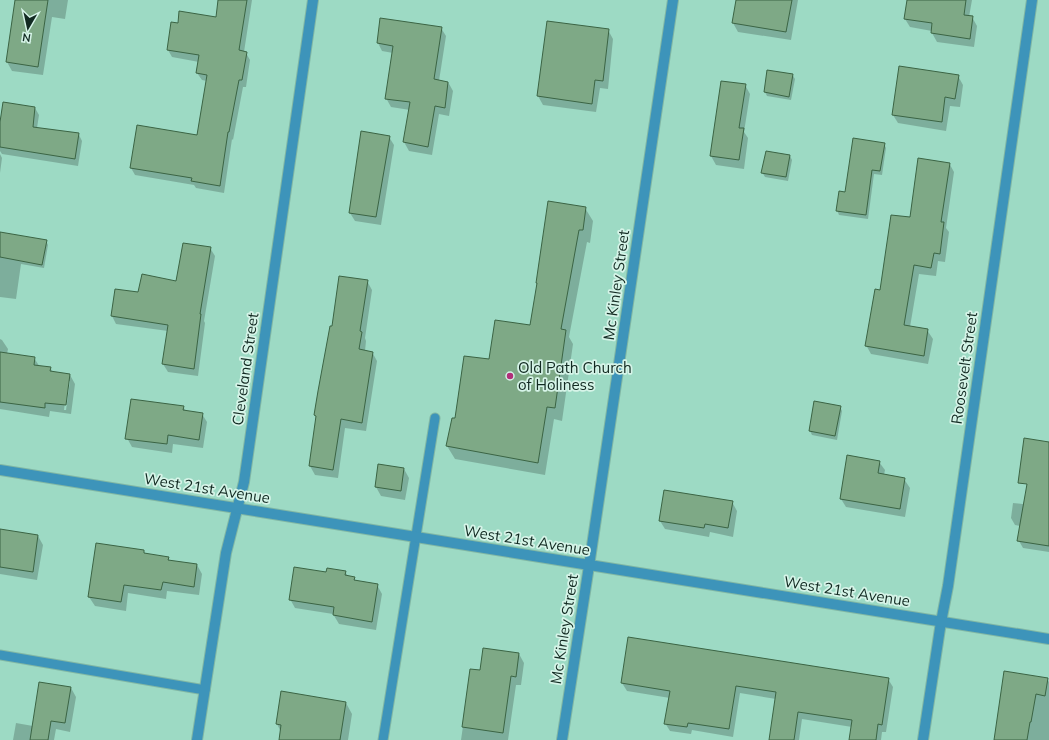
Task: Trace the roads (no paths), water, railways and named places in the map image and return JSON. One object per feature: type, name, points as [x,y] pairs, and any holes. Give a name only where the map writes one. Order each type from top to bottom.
[{"type":"street","name":"Cleveland Street","points":[[197,740],[226,553],[244,482],[313,0]]},
{"type":"street","name":"Mc Kinley Street","points":[[562,740],[590,566],[673,0]]},
{"type":"street","name":"Roosevelt Street","points":[[923,740],[948,586],[1032,0]]},
{"type":"street","name":"West 21st Avenue","points":[[0,470],[1049,639]]},
{"type":"lane","points":[[383,740],[435,418]]},
{"type":"lane","points":[[0,655],[205,690]]},
{"type":"place","name":"Old Path Church of Holiness","points":[[510,376]]}]
